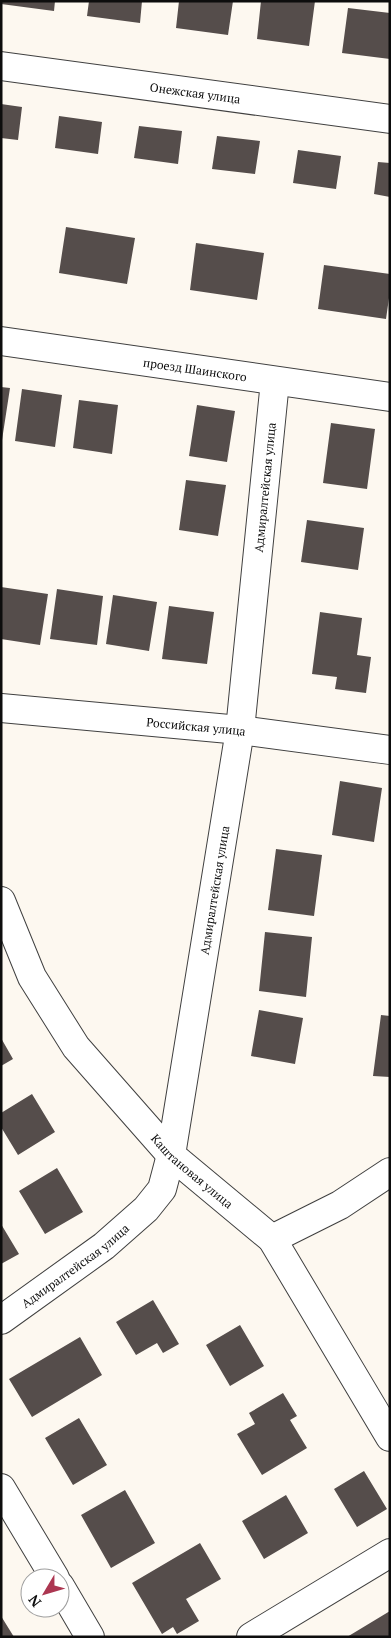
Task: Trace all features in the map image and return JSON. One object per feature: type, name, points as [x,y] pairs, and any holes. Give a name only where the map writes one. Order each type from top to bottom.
[{"type":"street","name":"Онежская улица","points":[[1,66],[390,119]]},
{"type":"street","name":"проезд Шаинского","points":[[1,341],[390,397]]},
{"type":"street","name":"Адмиралтейская улица","points":[[1,1320],[104,1246],[146,1210],[162,1188],[171,1155],[240,730],[276,381]]},
{"type":"street","name":"Российская улица","points":[[1,708],[240,730],[390,750]]},
{"type":"street","name":"Каштановая улица","points":[[1,901],[32,977],[76,1047],[171,1155],[272,1239],[390,1437]]},
{"type":"street","points":[[272,1239],[340,1205],[390,1172]]},
{"type":"street","points":[[1,1488],[49,1568]]},
{"type":"street","points":[[252,1637],[390,1553]]},
{"type":"street","points":[[70,1603],[90,1637]]},
{"type":"building","points":[[1,1],[55,1],[54,11],[1,4]]},
{"type":"building","points":[[89,1],[142,1],[140,23],[87,16]]},
{"type":"building","points":[[179,1],[233,1],[228,35],[176,28]]},
{"type":"building","points":[[261,1],[315,1],[309,46],[257,39]]},
{"type":"building","points":[[348,8],[390,13],[390,59],[342,53]]},
{"type":"building","points":[[1,104],[22,107],[18,140],[1,138]]},
{"type":"building","points":[[59,116],[102,122],[98,154],[55,148]]},
{"type":"building","points":[[139,126],[182,131],[178,164],[134,158]]},
{"type":"building","points":[[217,136],[260,141],[255,174],[212,169]]},
{"type":"building","points":[[298,150],[341,156],[336,189],[293,183]]},
{"type":"building","points":[[378,162],[390,163],[390,197],[374,194]]},
{"type":"building","points":[[66,227],[135,238],[127,284],[59,273]]},
{"type":"building","points":[[196,243],[264,253],[257,300],[190,290]]},
{"type":"building","points":[[324,265],[390,274],[390,291],[386,319],[318,309]]},
{"type":"building","points":[[1,387],[10,388],[2,440],[1,440]]},
{"type":"building","points":[[22,389],[62,395],[55,447],[15,441]]},
{"type":"building","points":[[79,400],[118,405],[112,454],[73,448]]},
{"type":"building","points":[[197,405],[235,411],[227,462],[189,456]]},
{"type":"building","points":[[331,423],[375,429],[367,489],[323,483]]},
{"type":"building","points":[[186,480],[226,485],[218,536],[179,530]]},
{"type":"building","points":[[307,520],[364,528],[358,570],[301,562]]},
{"type":"building","points":[[1,587],[48,594],[40,645],[1,639]]},
{"type":"building","points":[[57,589],[103,596],[97,645],[50,639]]},
{"type":"building","points":[[113,595],[157,602],[149,651],[106,644]]},
{"type":"building","points":[[169,606],[214,612],[207,664],[162,659]]},
{"type":"building","points":[[320,612],[362,618],[357,655],[371,657],[366,693],[335,689],[337,677],[312,674]]},
{"type":"building","points":[[340,781],[382,788],[374,842],[332,835]]},
{"type":"building","points":[[276,849],[322,855],[314,916],[268,910]]},
{"type":"building","points":[[265,932],[312,937],[306,997],[259,991]]},
{"type":"building","points":[[259,1010],[303,1018],[295,1064],[251,1056]]},
{"type":"building","points":[[381,1015],[390,1016],[390,1077],[373,1076]]},
{"type":"building","points":[[1,1038],[13,1059],[1,1066]]},
{"type":"building","points":[[32,1094],[55,1132],[18,1155],[1,1127],[1,1113]]},
{"type":"building","points":[[57,1168],[83,1212],[45,1234],[19,1191]]},
{"type":"building","points":[[1,1224],[19,1254],[1,1264]]},
{"type":"building","points":[[153,1300],[179,1344],[163,1353],[157,1343],[136,1355],[116,1322]]},
{"type":"building","points":[[240,1325],[264,1366],[230,1386],[206,1345]]},
{"type":"building","points":[[80,1337],[102,1375],[32,1417],[9,1379]]},
{"type":"building","points":[[283,1393],[297,1416],[290,1420],[307,1448],[262,1475],[237,1434],[255,1424],[249,1413]]},
{"type":"building","points":[[79,1418],[107,1465],[73,1485],[45,1438]]},
{"type":"building","points":[[364,1471],[387,1509],[357,1527],[334,1489]]},
{"type":"building","points":[[125,1490],[155,1543],[111,1568],[81,1515]]},
{"type":"building","points":[[286,1495],[308,1533],[264,1559],[242,1521]]},
{"type":"building","points":[[200,1543],[221,1579],[186,1599],[199,1621],[177,1634],[173,1627],[162,1634],[132,1583]]},
{"type":"building","points":[[390,1611],[390,1637],[347,1637]]},
{"type":"building","points":[[1,1616],[14,1637],[1,1637]]}]
